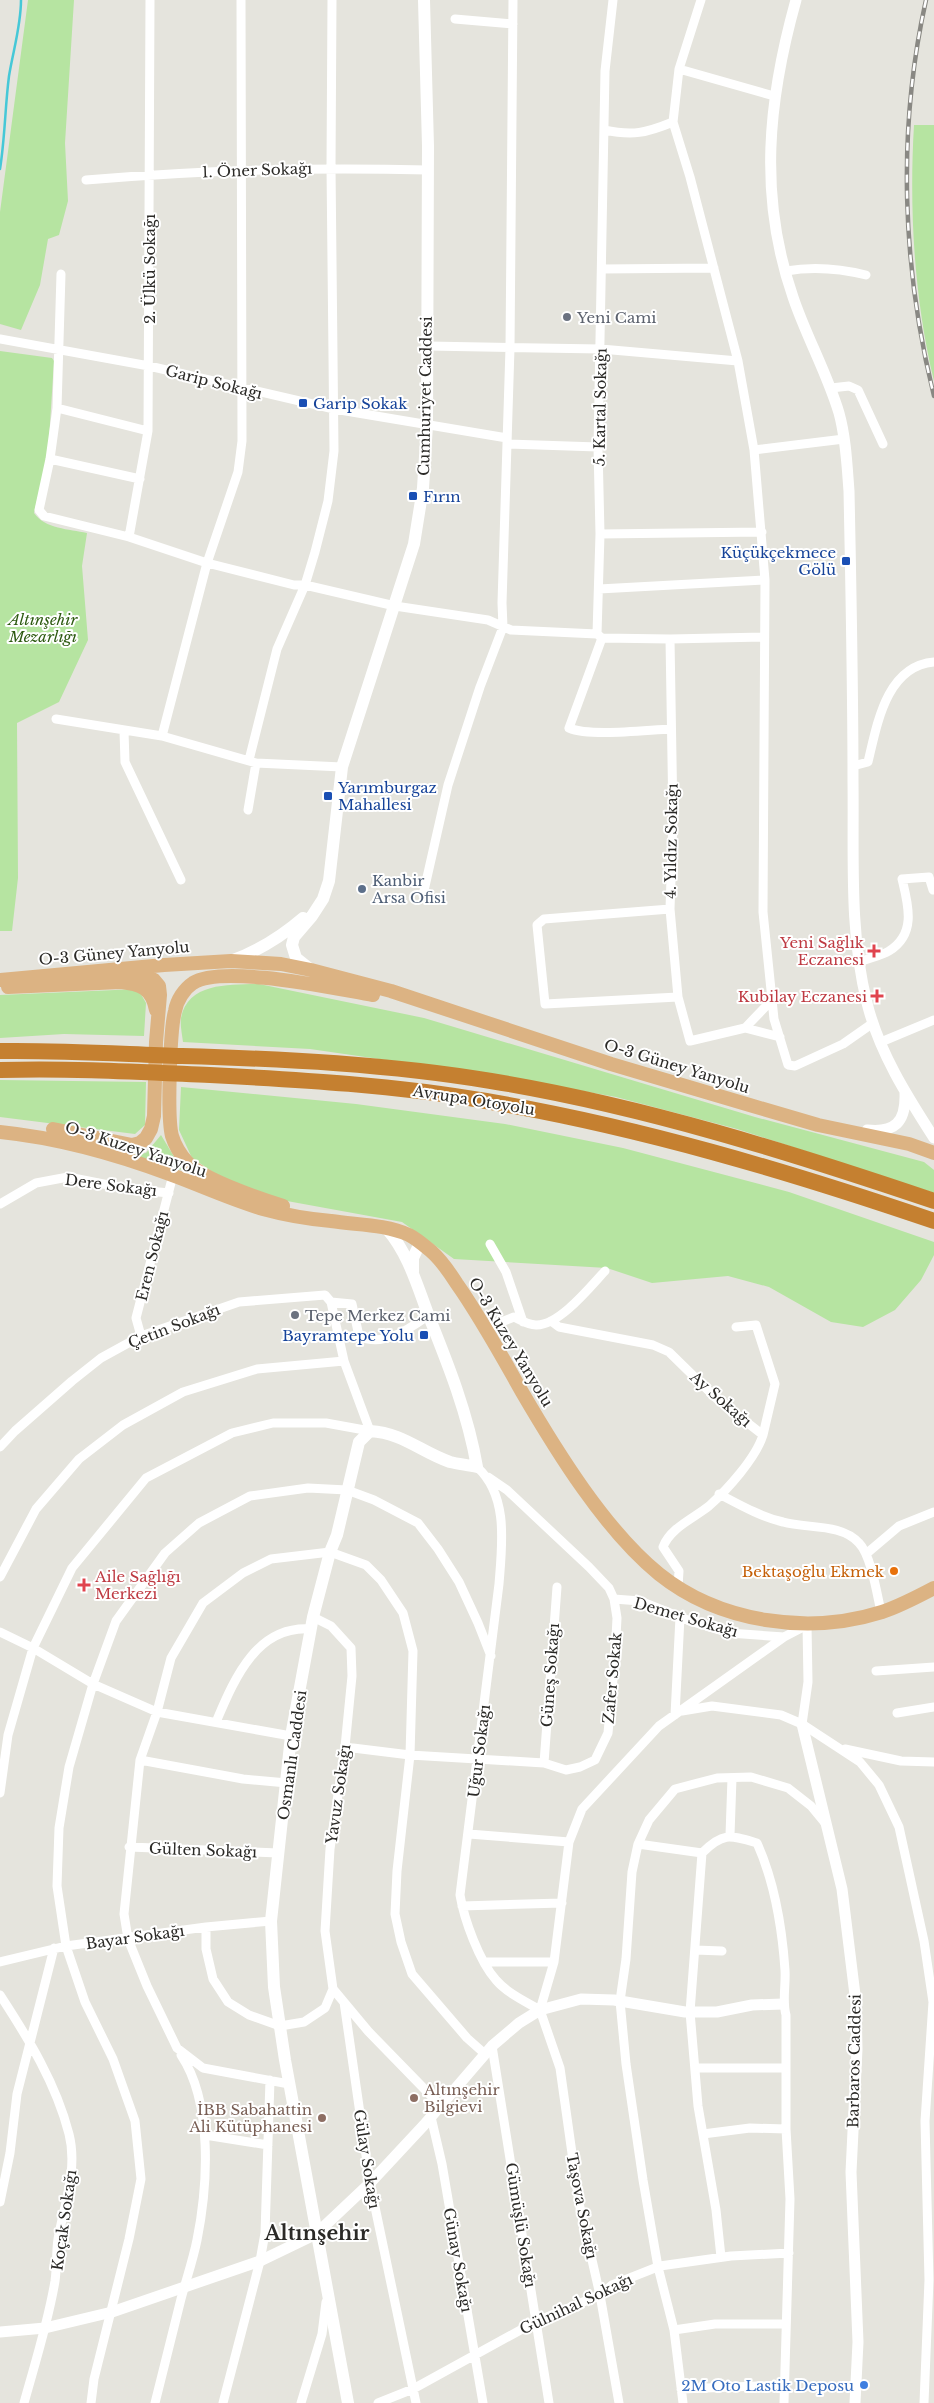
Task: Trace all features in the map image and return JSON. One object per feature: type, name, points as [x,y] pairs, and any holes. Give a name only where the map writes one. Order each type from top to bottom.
[{"type":"highway","name":"Avrupa Otoyolu","points":[[0,1050],[300,1060],[414,1071],[494,1082],[588,1100],[722,1134],[819,1162],[934,1201]]},
{"type":"highway","name":"Avrupa Otoyolu","points":[[0,1070],[184,1074],[308,1081],[389,1087],[486,1100],[672,1141],[774,1169],[934,1221]]},
{"type":"main road","name":"Cumhuriyet Caddesi","points":[[311,970],[296,958],[292,945],[294,937],[312,916],[323,899],[329,881],[342,768],[414,544],[423,488],[428,425],[428,170],[424,0]]},
{"type":"main road","points":[[232,961],[259,949],[282,935],[323,899]]},
{"type":"main road","name":"O-3 Güney Yanyolu","points":[[0,980],[232,961],[281,964],[311,970],[414,999],[610,1064],[818,1125],[909,1144],[934,1153]]},
{"type":"main road","points":[[0,980],[122,974],[145,976],[154,980],[159,986],[160,1003],[157,1020],[154,1116],[151,1129],[146,1138],[140,1143],[132,1145],[53,1129],[0,1127]]},
{"type":"main road","points":[[371,1224],[281,1206],[200,1173],[177,1150],[170,1118],[174,1012],[184,992],[193,983],[217,976],[254,978],[414,999]]},
{"type":"main road","points":[[0,987],[121,982],[138,984],[148,991],[153,998],[157,1020]]},
{"type":"main road","name":"O-3 Kuzey Yanyolu","points":[[0,1132],[62,1141],[94,1149],[173,1175],[264,1209],[331,1221],[371,1224],[410,1236],[435,1254],[451,1275],[486,1328],[549,1438],[594,1502],[631,1548],[660,1575],[678,1587],[721,1609],[763,1619],[806,1625],[839,1621],[881,1612],[934,1588]]},
{"type":"main road","points":[[370,1431],[385,1432],[409,1440],[449,1461],[476,1467],[473,1443],[458,1391],[412,1272],[388,1229]]},
{"type":"main road","points":[[412,1272],[413,1258],[420,1243]]},
{"type":"main road","name":"Osmanlı Caddesi","points":[[348,2403],[289,2084],[274,1987],[271,1921],[292,1736],[312,1623],[330,1552],[337,1535],[359,1442],[370,1431]]},
{"type":"street","name":"2. Ülkü Sokağı","points":[[129,537],[148,431],[150,0]]},
{"type":"street","points":[[162,736],[207,563],[238,472],[242,441],[241,0]]},
{"type":"street","points":[[248,810],[253,762],[277,649],[306,585],[328,501],[334,451],[330,167],[332,0]]},
{"type":"street","points":[[423,895],[448,785],[503,627],[502,603],[510,348],[513,0]]},
{"type":"street","name":"5. Kartal Sokağı","points":[[613,0],[605,71],[598,447],[600,534],[599,636],[568,728],[596,731],[671,729]]},
{"type":"street","points":[[701,0],[679,69],[673,122],[690,177],[738,361],[754,450],[765,580],[762,912],[771,1001],[788,1065],[795,1066],[843,1044],[873,1023]]},
{"type":"street","points":[[796,0],[774,96],[769,150],[770,182],[786,271],[799,313],[831,388],[840,415],[844,439],[849,491],[856,929],[860,962],[867,1004],[873,1023],[905,1093],[934,1138]]},
{"type":"street","points":[[455,19],[513,24]]},
{"type":"street","points":[[679,69],[774,96]]},
{"type":"street","points":[[604,130],[632,134],[647,132],[673,122]]},
{"type":"street","name":"1. Öner Sokağı","points":[[86,180],[149,174],[330,167],[428,170]]},
{"type":"street","points":[[786,271],[807,267],[836,268],[866,275]]},
{"type":"street","points":[[602,269],[714,268]]},
{"type":"street","points":[[61,274],[57,408],[50,459],[39,510],[44,516],[129,537],[207,563],[294,585],[306,585],[395,606],[488,620],[511,630],[670,640],[764,638]]},
{"type":"street","name":"Garip Sokağı","points":[[0,339],[149,366],[242,390],[334,410],[428,425],[507,441],[598,447]]},
{"type":"street","points":[[428,346],[601,349],[738,361]]},
{"type":"street","points":[[831,388],[850,386],[858,390],[883,444]]},
{"type":"street","points":[[57,408],[148,431]]},
{"type":"street","points":[[754,450],[844,439]]},
{"type":"street","points":[[50,459],[140,479]]},
{"type":"street","points":[[600,534],[762,532]]},
{"type":"street","points":[[599,589],[765,580]]},
{"type":"street","name":"4. Yıldız Sokağı","points":[[670,640],[673,819],[670,909],[678,997],[690,1041],[745,1028]]},
{"type":"street","points":[[853,766],[868,762],[883,703],[902,677],[923,663],[934,662]]},
{"type":"street","points":[[56,719],[162,736],[253,762],[342,768]]},
{"type":"street","points":[[124,731],[125,762],[157,825],[180,880]]},
{"type":"street","points":[[860,962],[890,950],[906,932],[910,908],[902,879],[928,877],[934,891]]},
{"type":"street","points":[[670,909],[544,919],[537,926],[537,935],[543,970],[545,1004],[678,997]]},
{"type":"street","points":[[771,1001],[745,1028],[780,1037]]},
{"type":"street","points":[[881,1042],[934,1020]]},
{"type":"street","points":[[818,1125],[884,1131],[894,1127],[902,1118],[905,1093]]},
{"type":"street","name":"Eren Sokağı","points":[[141,1336],[136,1318],[173,1175]]},
{"type":"street","name":"Dere Sokağı","points":[[0,1204],[36,1183],[68,1177],[129,1189],[169,1193]]},
{"type":"street","points":[[490,1244],[506,1272],[523,1322]]},
{"type":"street","points":[[486,1328],[514,1317],[523,1322],[536,1325],[551,1321],[572,1306],[605,1271]]},
{"type":"street","points":[[328,1299],[344,1361],[370,1431]]},
{"type":"street","name":"Çetin Sokağı","points":[[0,1448],[15,1430],[94,1364],[141,1336],[239,1302],[328,1299],[352,1304],[359,1336],[367,1340],[380,1340],[403,1333],[429,1315]]},
{"type":"street","name":"Ay Sokağı","points":[[551,1321],[559,1327],[652,1345],[670,1352],[717,1399],[763,1434],[760,1445],[720,1494],[665,1541],[663,1548],[679,1571],[678,1587]]},
{"type":"street","points":[[736,1327],[756,1326],[775,1384],[763,1434]]},
{"type":"street","points":[[0,1577],[36,1509],[79,1459],[123,1425],[183,1392],[257,1369],[344,1361]]},
{"type":"street","points":[[0,1794],[8,1734],[32,1648],[72,1568],[146,1478],[232,1433],[273,1424],[326,1423],[370,1431]]},
{"type":"street","name":"Uğur Sokağı","points":[[476,1467],[488,1477],[497,1498],[501,1516],[501,1540],[499,1584],[491,1656],[460,1895],[462,1906],[484,1962],[496,1981],[540,2010]]},
{"type":"street","name":"Demet Sokağı","points":[[488,1477],[507,1490],[589,1567],[609,1588],[614,1599],[640,1601],[680,1617],[729,1633],[784,1637]]},
{"type":"street","points":[[90,2403],[141,2179],[135,2121],[113,2059],[84,2002],[66,1946],[57,1886],[59,1828],[69,1767],[93,1684],[116,1622],[165,1553],[198,1523],[250,1496],[308,1488],[347,1490],[374,1500],[418,1523],[438,1549],[458,1582],[478,1623],[491,1656]]},
{"type":"street","points":[[720,1494],[750,1510],[783,1522],[846,1532],[860,1543],[866,1554],[881,1612]]},
{"type":"street","points":[[866,1554],[899,1526],[934,1512]]},
{"type":"street","points":[[155,2403],[197,2241],[202,2207],[205,2135],[202,2106],[192,2072],[177,2048],[147,1986],[128,1939],[124,1914],[129,1847],[140,1760],[157,1712],[171,1658],[204,1603],[243,1573],[271,1559],[330,1552],[366,1565],[381,1580],[403,1613],[413,1651],[410,1755],[397,1871],[395,1914],[401,1942],[412,1974],[449,2019],[488,2050]]},
{"type":"street","name":"Güneş Sokağı","points":[[544,1764],[557,1587]]},
{"type":"street","name":"Zafer Sokak","points":[[346,1747],[410,1755],[544,1764],[566,1770],[580,1767],[595,1760],[608,1733],[617,1618],[614,1599]]},
{"type":"street","points":[[678,1713],[680,1617]]},
{"type":"street","points":[[216,1722],[236,1680],[259,1648],[276,1634],[312,1623]]},
{"type":"street","name":"Yavuz Sokağı","points":[[312,1623],[331,1626],[351,1648],[352,1676],[346,1747],[330,1849],[326,1931],[333,1989]]},
{"type":"street","points":[[540,2010],[554,1962],[569,1842],[582,1809],[659,1726],[784,1637],[806,1625],[808,1682],[802,1724]]},
{"type":"street","points":[[0,1632],[32,1648],[93,1684],[157,1712],[292,1736]]},
{"type":"street","points":[[876,1671],[934,1667]]},
{"type":"street","points":[[678,1713],[712,1706],[780,1715],[802,1724],[860,1762],[879,1784],[899,1827],[924,1941],[934,2003],[925,2120],[929,2280],[924,2403]]},
{"type":"street","points":[[897,1713],[934,1707]]},
{"type":"street","name":"Barbaros Caddesi","points":[[802,1724],[842,1889],[856,2003],[857,2049],[851,2172],[858,2342],[854,2403]]},
{"type":"street","points":[[838,1746],[901,1761],[934,1762]]},
{"type":"street","points":[[140,1760],[243,1779],[287,1783]]},
{"type":"street","points":[[683,2403],[674,2330],[658,2267],[642,2180],[626,2064],[620,2001],[626,1959],[632,1872],[638,1844],[649,1820],[675,1789],[716,1778],[751,1777],[788,1788],[811,1806],[827,1826]]},
{"type":"street","points":[[730,1835],[732,1778]]},
{"type":"street","points":[[469,1834],[569,1842]]},
{"type":"street","points":[[720,2257],[716,2210],[703,2134],[690,2012],[702,1853],[714,1840],[730,1835],[757,1843],[768,1866],[778,1906],[784,1952],[786,1989],[783,2004],[786,2015],[789,2253],[784,2403]]},
{"type":"street","points":[[638,1844],[702,1853]]},
{"type":"street","name":"Gülten Sokağı","points":[[129,1847],[278,1853]]},
{"type":"street","points":[[462,1906],[562,1903]]},
{"type":"street","name":"Bayar Sokağı","points":[[0,1962],[66,1946],[206,1927],[271,1921]]},
{"type":"street","points":[[206,1927],[206,1949],[213,1980],[228,2002],[249,2015],[280,2026],[304,2022],[325,2008],[333,1989],[368,2031],[440,2105]]},
{"type":"street","points":[[0,2202],[10,2153],[17,2094],[54,1948]]},
{"type":"street","points":[[695,1950],[722,1951]]},
{"type":"street","points":[[484,1962],[554,1962]]},
{"type":"street","name":"Koçak Sokağı","points":[[0,1994],[30,2041],[45,2070],[69,2135],[72,2165],[68,2198],[58,2240],[55,2280],[45,2328],[24,2403]]},
{"type":"street","points":[[0,2332],[45,2328],[112,2312],[260,2260],[316,2234],[370,2183],[431,2117],[488,2050],[519,2023],[540,2010],[581,1999],[620,2001],[690,2012],[717,2012],[752,2005],[783,2004]]},
{"type":"street","name":"Gülay Sokağı","points":[[344,2002],[370,2183],[416,2403]]},
{"type":"street","name":"Taşova Sokağı","points":[[540,2010],[560,2068],[579,2202],[600,2295],[619,2403]]},
{"type":"street","points":[[177,2048],[203,2068],[289,2084]]},
{"type":"street","name":"Gümüşlü Sokağı","points":[[488,2050],[550,2403]]},
{"type":"street","points":[[695,2068],[786,2068]]},
{"type":"street","points":[[223,2403],[260,2260],[265,2233],[270,2080]]},
{"type":"street","name":"Günay Sokağı","points":[[431,2117],[442,2164],[483,2403]]},
{"type":"street","points":[[925,2120],[934,2133]]},
{"type":"street","points":[[703,2134],[750,2128],[786,2129]]},
{"type":"street","points":[[205,2135],[268,2145]]},
{"type":"street","name":"Gülnihal Sokağı","points":[[378,2403],[414,2390],[474,2354],[535,2322],[600,2295],[612,2285],[658,2267],[720,2257],[789,2253]]},
{"type":"street","points":[[301,2403],[322,2334],[327,2293]]},
{"type":"street","points":[[674,2330],[715,2324],[786,2324]]},
{"type":"street","points":[[681,2389],[785,2385]]},
{"type":"green space","points":[[28,0],[74,0],[65,143],[68,201],[59,235],[48,239],[40,285],[21,330],[0,324],[0,212]]},
{"type":"green space","points":[[914,125],[934,125],[934,381],[922,318],[915,254],[912,189]]},
{"type":"green space","name":"Altınşehir Mezarlığı","points":[[0,351],[52,358],[54,361],[48,455],[34,513],[44,522],[51,525],[87,533],[82,566],[88,640],[59,702],[17,723],[18,878],[12,931],[0,931]]},
{"type":"green space","points":[[259,984],[424,1018],[755,1117],[924,1162],[934,1170],[934,1193],[737,1129],[616,1097],[510,1078],[310,1049],[183,1042],[181,1018],[185,1006],[192,998],[212,988]]},
{"type":"green space","points":[[138,989],[146,1003],[144,1036],[64,1034],[0,1038],[0,995]]},
{"type":"green space","points":[[0,1080],[146,1082],[145,1125],[135,1134],[0,1117]]},
{"type":"green space","points":[[181,1087],[356,1104],[505,1124],[623,1148],[789,1192],[934,1242],[934,1255],[921,1280],[895,1310],[863,1327],[831,1322],[769,1287],[728,1276],[652,1283],[607,1268],[454,1259],[402,1222],[276,1199],[219,1176],[192,1158],[179,1130]]},
{"type":"green space","points":[[161,1135],[182,1170],[132,1155],[146,1153]]},
{"type":"waterway","points":[[0,169],[9,76],[18,29],[21,0]]},
{"type":"railway","points":[[926,0],[917,49],[911,99],[907,148],[907,198],[915,298],[934,396]]},
{"type":"place","name":"Yeni Cami","points":[[567,317]]},
{"type":"place","name":"Garip Sokak","points":[[303,403]]},
{"type":"place","name":"Fırın","points":[[413,496]]},
{"type":"place","name":"Küçükçekmece Gölü","points":[[846,561]]},
{"type":"place","name":"Yarımburgaz Mahallesi","points":[[328,796]]},
{"type":"place","name":"Kanbir Arsa Ofisi","points":[[362,889]]},
{"type":"place","name":"Yeni Sağlık Eczanesi","points":[[874,951]]},
{"type":"place","name":"Kubilay Eczanesi","points":[[877,996]]},
{"type":"place","name":"Tepe Merkez Cami","points":[[295,1315]]},
{"type":"place","name":"Bayramtepe Yolu","points":[[424,1335]]},
{"type":"place","name":"Bektaşoğlu Ekmek","points":[[894,1571]]},
{"type":"place","name":"Aile Sağlığı Merkezi","points":[[84,1585]]},
{"type":"place","name":"Altınşehir Bilgievi","points":[[414,2098]]},
{"type":"place","name":"İBB Sabahattin Ali Kütüphanesi","points":[[322,2118]]},
{"type":"place","name":"2M Oto Lastik Deposu","points":[[864,2385]]},
{"type":"district","name":"Altınşehir","points":[[317,2233]]}]
